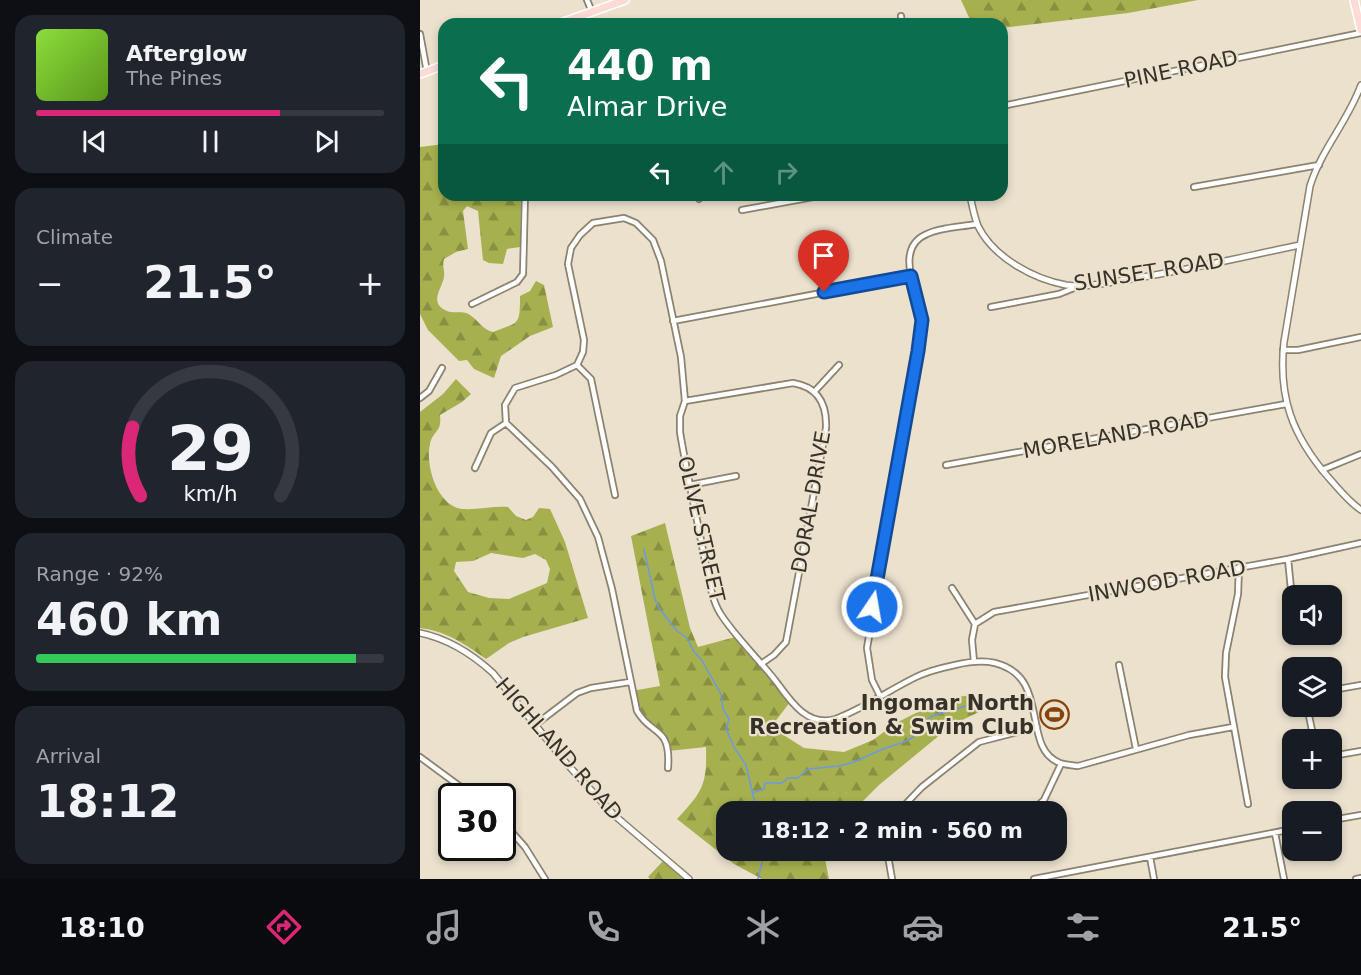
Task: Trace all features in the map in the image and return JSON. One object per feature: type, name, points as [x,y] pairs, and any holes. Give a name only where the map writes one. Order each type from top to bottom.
[{"type":"main road","points":[[575,18],[625,0]]},
{"type":"main road","points":[[1354,0],[1361,31]]},
{"type":"main road","points":[[423,73],[438,67]]},
{"type":"street","points":[[587,0],[592,12]]},
{"type":"street","name":"PINE ROAD","points":[[1008,105],[1361,31]]},
{"type":"street","points":[[420,34],[423,73]]},
{"type":"street","points":[[1361,85],[1351,110],[1319,165],[1310,186],[1283,350],[1286,404],[1300,439],[1322,470],[1361,510]]},
{"type":"street","points":[[1194,187],[1319,165]]},
{"type":"street","points":[[472,304],[518,282],[523,274],[525,201]]},
{"type":"street","points":[[742,210],[791,201]]},
{"type":"street","name":"SUNSET ROAD","points":[[971,201],[977,224],[992,246],[1014,263],[1050,281],[1066,285],[1081,286],[1157,274],[1300,245]]},
{"type":"street","name":"OLIVE STREET","points":[[577,365],[583,352],[584,340],[568,264],[571,248],[580,235],[593,223],[624,218],[636,223],[653,240],[661,261],[681,357],[685,401],[680,416],[680,432],[709,585],[719,613],[785,696],[800,712],[814,718],[832,720],[923,674],[974,662],[998,664],[1019,676],[1030,694],[1045,750],[1061,764]]},
{"type":"street","points":[[880,696],[872,680],[867,648],[922,320],[911,276],[911,248],[917,239],[927,233],[977,224]]},
{"type":"street","points":[[673,321],[911,276]]},
{"type":"street","points":[[991,307],[1059,294],[1081,286]]},
{"type":"street","points":[[1283,350],[1298,350],[1361,338]]},
{"type":"street","points":[[615,495],[591,380],[577,365],[556,375],[514,388],[505,405],[507,423],[552,467],[580,499],[598,537],[612,589],[630,682],[640,716],[656,728],[666,740],[668,768]]},
{"type":"street","points":[[685,401],[793,383],[805,385],[815,392],[839,365]]},
{"type":"street","points":[[420,398],[429,392],[442,368]]},
{"type":"street","name":"DORAL DRIVE","points":[[761,664],[774,655],[786,642],[826,428],[824,407],[815,392]]},
{"type":"street","name":"MORELAND ROAD","points":[[946,465],[1286,404]]},
{"type":"street","points":[[475,468],[490,433],[507,423]]},
{"type":"street","points":[[1322,470],[1361,453]]},
{"type":"street","points":[[690,485],[736,476]]},
{"type":"street","name":"INWOOD ROAD","points":[[975,624],[994,612],[1361,543]]},
{"type":"street","points":[[1288,558],[1291,585]]},
{"type":"street","points":[[1239,567],[1238,594],[1226,653],[1225,677],[1248,804]]},
{"type":"street","points":[[952,588],[975,624],[972,640],[974,662]]},
{"type":"street","name":"HIGHLAND ROAD","points":[[420,633],[446,641],[481,662],[493,673],[567,764],[614,815],[689,879]]},
{"type":"street","points":[[1119,665],[1136,749]]},
{"type":"street","points":[[535,725],[577,693],[591,688],[630,682]]},
{"type":"street","points":[[1342,688],[1361,685]]},
{"type":"street","points":[[909,801],[922,787],[979,742],[1037,727]]},
{"type":"street","points":[[1043,801],[1061,764],[1078,766],[1189,735],[1233,727]]},
{"type":"street","points":[[1342,754],[1361,751]]},
{"type":"street","points":[[420,757],[455,783]]},
{"type":"street","points":[[1342,818],[1361,815]]},
{"type":"street","points":[[1034,879],[1282,831]]},
{"type":"street","points":[[1275,833],[1284,879]]},
{"type":"street","points":[[516,837],[545,879]]},
{"type":"street","points":[[1150,857],[1154,879]]},
{"type":"street","points":[[889,861],[892,879]]},
{"type":"street","points":[[1356,879],[1361,878]]},
{"type":"green space","points":[[961,0],[1198,0],[1128,13],[1008,27],[1008,18],[969,18]]},
{"type":"green space","points":[[438,145],[438,201],[521,201],[520,247],[507,249],[503,264],[483,260],[478,211],[467,206],[463,211],[468,249],[456,252],[444,259],[444,277],[437,300],[441,308],[468,314],[493,332],[516,322],[520,296],[530,291],[536,281],[544,285],[553,327],[530,336],[501,356],[494,378],[474,369],[467,360],[459,361],[428,330],[420,314],[420,147]]},
{"type":"green space","points":[[456,379],[471,394],[440,415],[439,428],[431,439],[429,463],[440,493],[446,501],[462,509],[508,507],[516,516],[526,520],[533,517],[539,508],[550,509],[565,542],[588,618],[523,637],[509,643],[486,659],[447,635],[420,628],[420,412],[443,394]],"holes":[[[491,553],[523,558],[535,554],[546,560],[550,569],[547,583],[509,599],[489,598],[468,592],[454,571],[456,562],[473,561]]]},
{"type":"green space","points":[[665,523],[690,628],[698,647],[739,636],[790,702],[771,727],[804,748],[844,752],[873,740],[896,723],[944,699],[971,695],[981,711],[952,725],[863,801],[716,801],[716,850],[677,819],[702,787],[706,770],[706,747],[668,751],[667,745],[640,716],[632,691],[660,686],[631,536]]},
{"type":"green space","points":[[663,861],[683,879],[650,879],[648,877]]},
{"type":"green space","points":[[730,861],[825,861],[829,879],[762,879]]},
{"type":"waterway","points":[[644,549],[659,608],[677,631],[687,638],[721,694],[723,709],[729,719],[726,729],[746,765],[754,801]]},
{"type":"waterway","points":[[752,793],[764,789],[765,783],[782,783],[788,778],[798,778],[808,769],[854,762],[904,742],[912,738],[921,724],[932,716],[973,704]]},
{"type":"waterway","points":[[758,879],[762,861]]},
{"type":"place","name":"Ingomar North Recreation & Swim Club","points":[[1055,715]]},
{"type":"route","points":[[824,292],[911,276],[922,320],[905,431],[872,607]]}]
